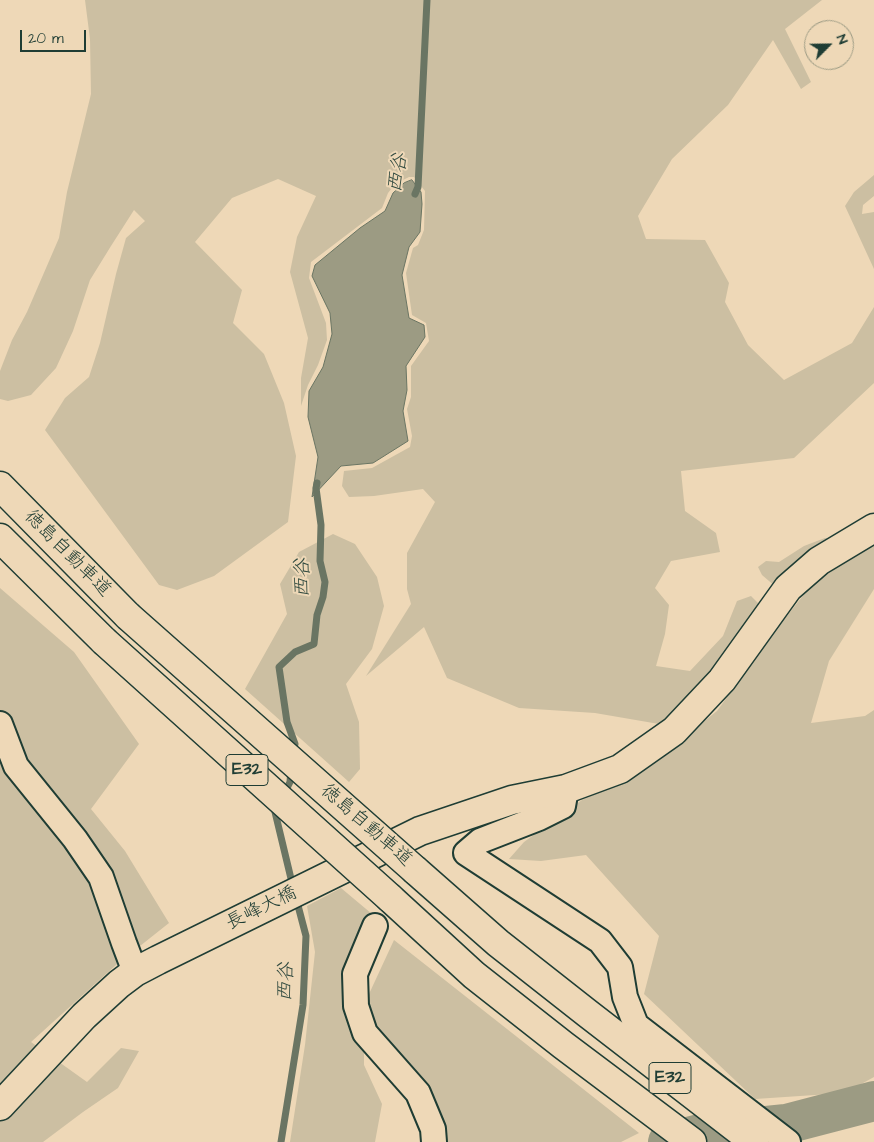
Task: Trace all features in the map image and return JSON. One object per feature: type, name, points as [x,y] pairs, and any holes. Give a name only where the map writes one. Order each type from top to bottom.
[{"type":"main road","name":"徳島自動車道","points":[[0,486],[128,616],[498,943],[587,1014],[768,1133]]},
{"type":"main road","name":"長峰大橋","points":[[0,1106],[84,1016],[119,984],[147,966],[420,831],[512,800],[566,789],[620,769],[674,731],[722,680],[788,588],[819,561],[874,528]]},
{"type":"main road","name":"徳島自動車道","points":[[0,538],[104,641],[474,975],[692,1142]]},
{"type":"street","points":[[0,724],[16,766],[75,839],[101,877],[124,943],[147,966]]},
{"type":"street","points":[[566,789],[563,806],[539,818],[480,841],[466,852],[600,941],[620,967],[624,998],[636,1024],[768,1133]]},
{"type":"street","points":[[375,926],[354,974],[356,1006],[365,1033],[418,1093],[433,1129],[434,1142]]},
{"type":"shaded area","points":[[85,0],[822,0],[785,29],[811,82],[801,89],[773,40],[728,105],[672,159],[638,216],[646,239],[705,240],[729,283],[725,302],[748,345],[784,380],[852,343],[874,307],[874,383],[794,458],[681,471],[685,511],[716,533],[720,552],[671,561],[655,588],[669,605],[665,634],[656,666],[690,671],[723,636],[737,601],[751,596],[763,608],[690,700],[659,724],[595,713],[519,708],[447,678],[424,627],[366,676],[411,604],[407,589],[407,553],[435,502],[423,489],[374,496],[349,497],[342,486],[344,471],[372,468],[410,447],[412,436],[407,409],[411,397],[411,366],[429,341],[426,323],[412,315],[406,273],[413,248],[418,245],[424,230],[425,191],[414,177],[409,177],[395,184],[388,193],[382,208],[311,262],[309,278],[326,323],[327,340],[301,406],[301,378],[308,338],[290,272],[297,237],[316,196],[278,179],[232,198],[195,242],[242,290],[233,323],[264,354],[284,403],[296,456],[288,522],[214,576],[177,590],[159,585],[45,430],[65,398],[89,377],[100,343],[126,238],[145,221],[134,210],[90,280],[73,331],[56,368],[31,395],[8,401],[0,399],[0,371],[12,340],[27,312],[59,238],[67,192],[91,94],[90,39]]},
{"type":"shaded area","points":[[874,175],[874,196],[863,205],[862,214],[874,212],[874,269],[845,206],[854,192]]},
{"type":"shaded area","points":[[412,180],[421,192],[420,232],[409,247],[402,275],[409,318],[424,325],[425,337],[406,366],[407,390],[403,411],[408,441],[373,463],[341,466],[312,497],[318,457],[308,417],[309,391],[323,367],[332,334],[330,313],[312,276],[315,265],[360,228],[385,211],[393,193],[404,183]]},
{"type":"shaded area","points":[[333,534],[355,544],[377,577],[384,606],[372,649],[346,684],[359,722],[360,769],[349,782],[245,689],[287,614],[280,584],[299,552]]},
{"type":"shaded area","points":[[825,538],[838,540],[776,587],[762,575],[758,567],[766,561],[779,562],[804,546]]},
{"type":"shaded area","points":[[874,543],[874,589],[829,661],[811,723],[865,716],[874,710],[874,1077],[845,1093],[755,1099],[644,994],[659,936],[586,855],[541,861],[509,859],[524,842],[582,800],[633,778],[717,711],[809,588],[854,555]]},
{"type":"shaded area","points":[[0,588],[74,652],[139,744],[91,809],[125,851],[169,923],[116,965],[31,1042],[87,1082],[121,1048],[139,1051],[118,1088],[43,1142],[0,1142]]},
{"type":"shaded area","points":[[341,888],[372,914],[348,965],[364,1040],[364,1065],[382,1104],[375,1142],[290,1142],[305,1045],[315,952],[307,906]]},
{"type":"shaded area","points":[[394,940],[639,1133],[621,1142],[442,1142],[434,1099],[370,1021],[369,994]]},
{"type":"waterway","name":"西谷","points":[[415,194],[418,187],[427,0]]},
{"type":"waterway","name":"西谷","points":[[293,753],[295,744],[287,722],[279,667],[295,652],[314,644],[317,615],[323,597],[325,582],[320,561],[321,525],[317,483]]},
{"type":"waterway","name":"西谷","points":[[284,794],[290,782],[291,769]]},
{"type":"waterway","name":"西谷","points":[[278,806],[275,812],[293,887]]},
{"type":"waterway","name":"西谷","points":[[281,1142],[303,1005],[306,936],[296,898]]},
{"type":"waterway","points":[[668,1142],[707,1132],[786,1124],[874,1101]]}]
